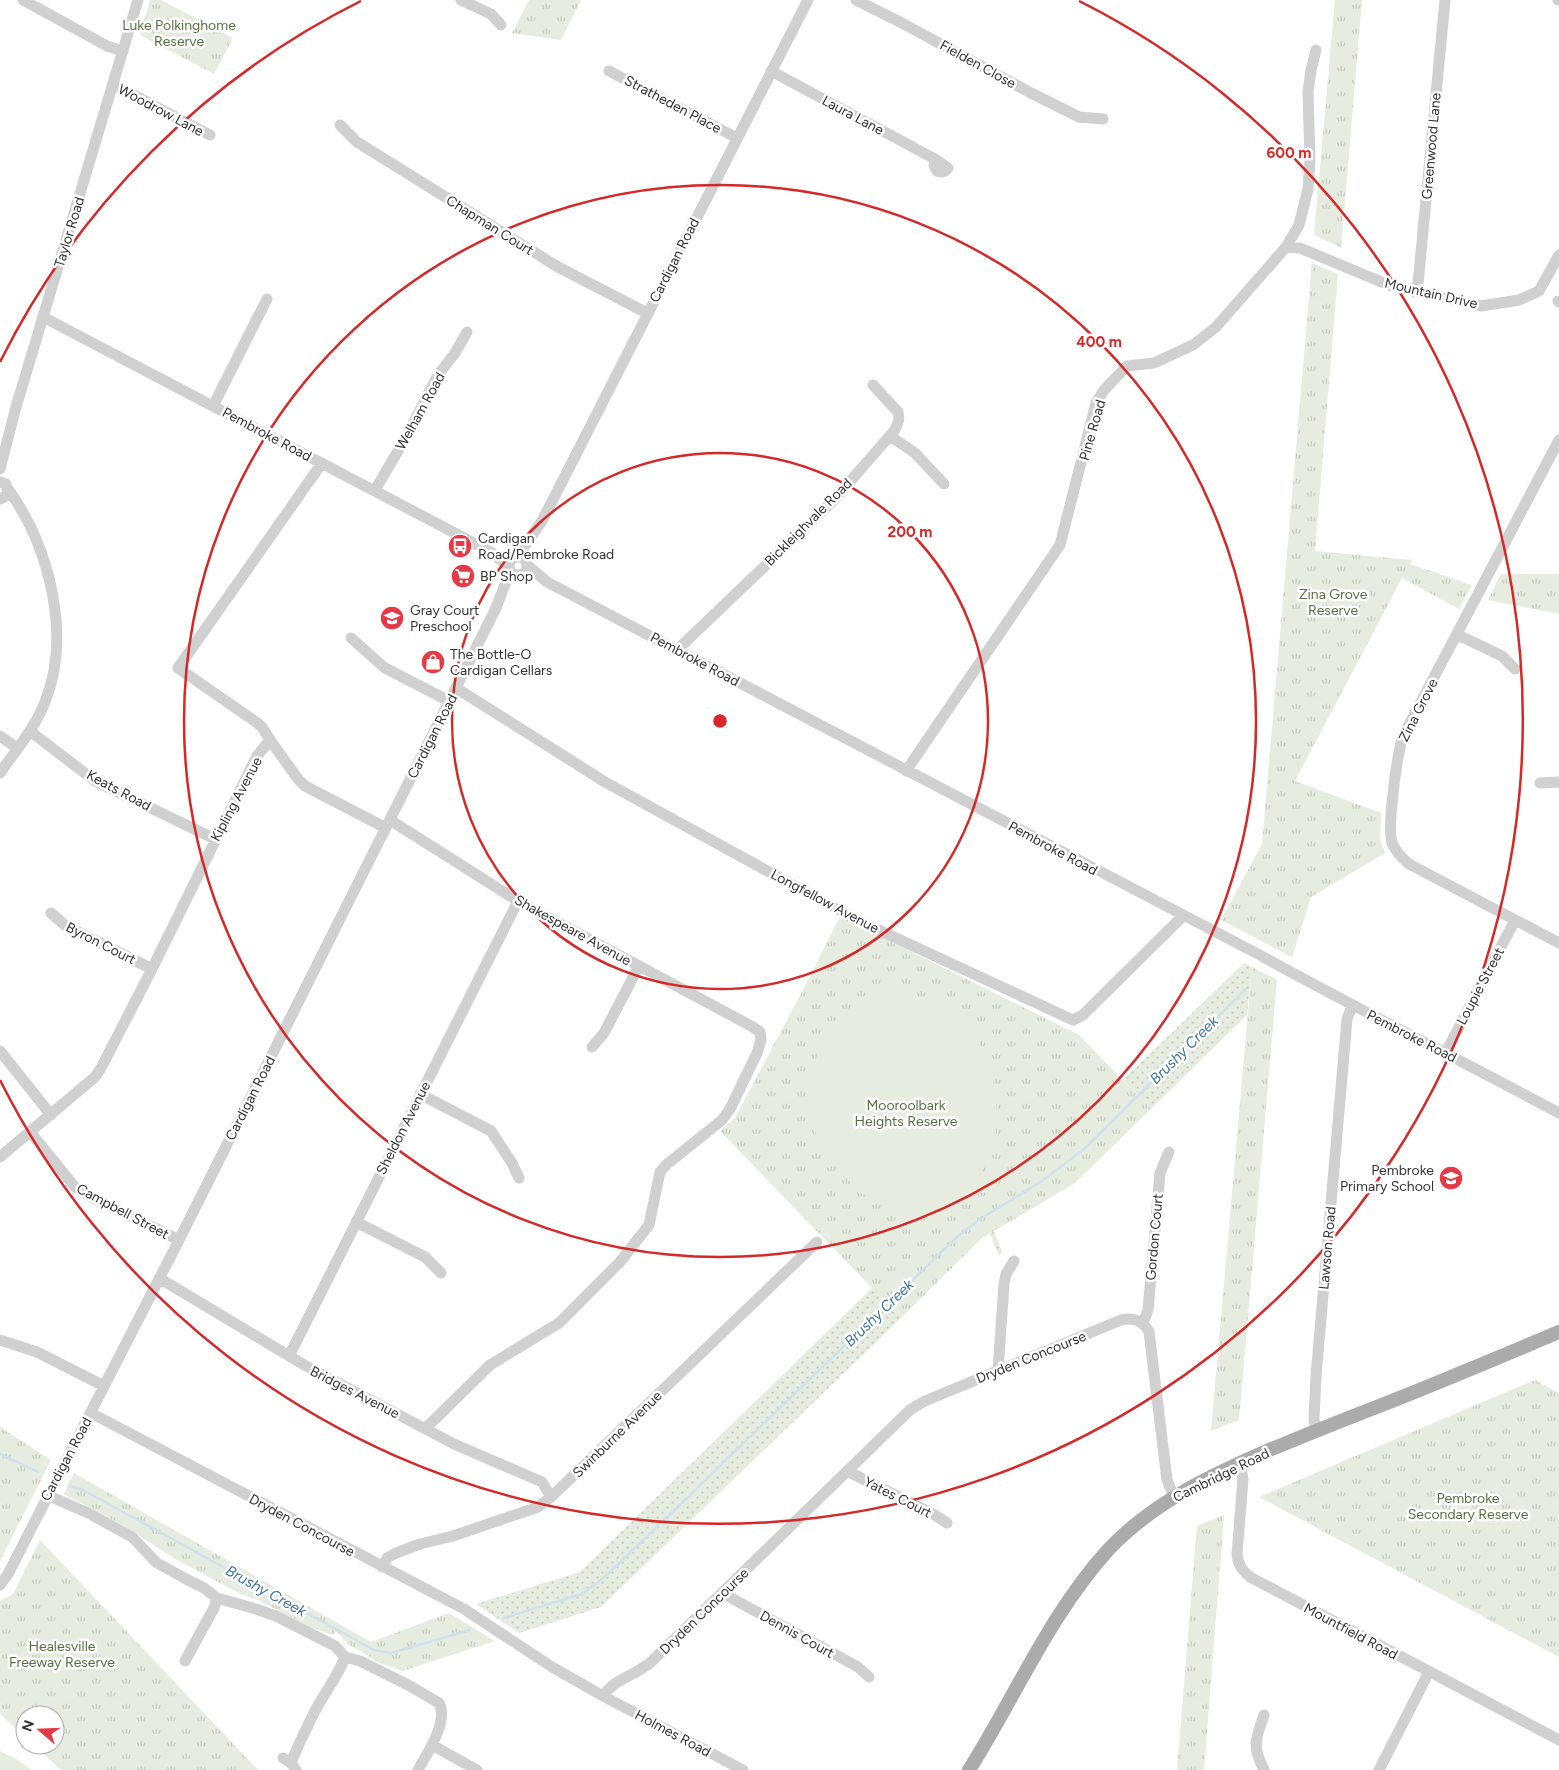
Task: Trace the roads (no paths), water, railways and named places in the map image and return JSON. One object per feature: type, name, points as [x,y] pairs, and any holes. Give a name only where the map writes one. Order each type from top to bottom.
[{"type":"main road","name":"Cambridge Road","points":[[969,1770],[1060,1613],[1076,1589],[1102,1557],[1141,1520],[1188,1488],[1240,1463],[1316,1430],[1559,1332]]},
{"type":"street","points":[[23,0],[107,46],[123,51]]},
{"type":"street","name":"Taylor Road","points":[[0,773],[30,731],[45,704],[54,675],[57,640],[54,602],[33,530],[20,505],[5,485],[1,467],[43,317],[138,0]]},
{"type":"street","points":[[460,0],[491,14],[501,25]]},
{"type":"street","name":"Cardigan Road","points":[[0,1585],[8,1574],[47,1495],[91,1413],[496,608],[808,0]]},
{"type":"street","name":"Fielden Close","points":[[856,0],[1079,116],[1103,119]]},
{"type":"street","name":"Greenwood Lane","points":[[1414,292],[1418,284],[1445,0]]},
{"type":"street","name":"Pine Road","points":[[906,771],[1060,545],[1096,403],[1104,390],[1127,366],[1154,363],[1193,345],[1216,327],[1286,247],[1299,225],[1308,189],[1310,160],[1308,92],[1316,50]]},
{"type":"street","name":"Stratheden Place","points":[[609,71],[737,138]]},
{"type":"street","name":"Laura Lane","points":[[772,71],[935,159]]},
{"type":"street","name":"Woodrow Lane","points":[[113,84],[210,135]]},
{"type":"street","name":"Chapman Court","points":[[340,125],[357,142],[558,267],[647,313]]},
{"type":"street","name":"Mountain Drive","points":[[1286,247],[1300,248],[1391,286],[1481,306],[1519,300],[1539,291],[1559,255]]},
{"type":"street","points":[[213,406],[267,299]]},
{"type":"street","name":"Pembroke Road","points":[[43,317],[1559,1113]]},
{"type":"street","name":"Welham Road","points":[[375,490],[405,440],[438,375],[467,332]]},
{"type":"street","name":"Bickleighvale Road","points":[[677,650],[833,501],[899,424],[900,417],[898,412],[873,385]]},
{"type":"street","points":[[890,436],[915,453],[944,484]]},
{"type":"street","name":"Zina Grove","points":[[1559,440],[1403,736],[1392,811],[1391,834],[1392,843],[1399,855],[1409,864],[1559,943]]},
{"type":"street","points":[[270,740],[262,727],[256,722],[178,668],[322,463]]},
{"type":"street","points":[[0,500],[6,496],[5,485]]},
{"type":"street","points":[[0,500],[20,505]]},
{"type":"street","points":[[1458,634],[1502,656],[1515,669]]},
{"type":"street","points":[[351,638],[385,668],[450,701]]},
{"type":"street","name":"Longfellow Avenue","points":[[456,688],[605,782],[847,914],[1073,1020],[1083,1015],[1183,916]]},
{"type":"street","name":"Keats Road","points":[[30,731],[95,781],[215,839]]},
{"type":"street","points":[[0,736],[17,748]]},
{"type":"street","name":"Shakespeare Avenue","points":[[270,740],[305,786],[388,824],[518,901],[760,1032],[761,1040],[757,1053],[730,1109],[722,1120],[666,1165],[660,1172],[649,1225],[620,1262],[559,1323],[490,1365],[426,1428]]},
{"type":"street","name":"Kipling Avenue","points":[[0,1157],[31,1133],[95,1077],[101,1068],[257,756],[270,740]]},
{"type":"street","points":[[1540,783],[1559,782]]},
{"type":"street","name":"Sheldon Avenue","points":[[288,1356],[518,901]]},
{"type":"street","name":"Byron Court","points":[[51,913],[66,926],[152,969]]},
{"type":"street","name":"Loupie Street","points":[[1446,1052],[1515,920]]},
{"type":"street","points":[[592,1047],[604,1032],[639,966]]},
{"type":"street","name":"Lawson Road","points":[[1316,1430],[1314,1419],[1318,1356],[1347,1019],[1352,1006]]},
{"type":"street","points":[[0,1051],[51,1115]]},
{"type":"street","points":[[420,1094],[491,1131],[512,1163],[518,1178]]},
{"type":"street","name":"Campbell Street","points":[[31,1133],[74,1186],[93,1198],[179,1240]]},
{"type":"street","name":"Gordon Court","points":[[1143,1323],[1148,1310],[1160,1173],[1169,1152]]},
{"type":"street","points":[[356,1222],[425,1256],[441,1273]]},
{"type":"street","name":"Swinburne Avenue","points":[[382,1566],[387,1558],[396,1553],[538,1507],[551,1498],[817,1242]]},
{"type":"street","points":[[998,1371],[1004,1284],[1006,1274],[1014,1261]]},
{"type":"street","name":"Bridges Avenue","points":[[159,1278],[306,1366],[454,1444],[542,1482],[551,1498]]},
{"type":"street","name":"Dryden Concourse","points":[[91,1413],[472,1614],[552,1667],[603,1696],[611,1685],[636,1673],[651,1662],[904,1416],[918,1405],[1121,1320],[1133,1319],[1143,1323]]},
{"type":"street","points":[[1143,1323],[1151,1337],[1167,1480],[1174,1497]]},
{"type":"street","points":[[0,1340],[37,1352],[104,1386]]},
{"type":"street","name":"Mountfield Road","points":[[1240,1463],[1243,1479],[1237,1554],[1240,1568],[1250,1577],[1559,1740]]},
{"type":"street","name":"Yates Court","points":[[847,1471],[933,1514],[947,1524]]},
{"type":"street","points":[[47,1495],[88,1513],[132,1537],[163,1567],[204,1588],[217,1598],[276,1616],[335,1646],[344,1657],[360,1661],[418,1690],[439,1703],[441,1716],[432,1745],[418,1770]]},
{"type":"street","name":"Dennis Court","points":[[722,1593],[858,1667],[870,1677]]},
{"type":"street","points":[[185,1661],[214,1608],[217,1598]]},
{"type":"street","points":[[290,1764],[316,1709],[338,1674],[344,1657]]},
{"type":"street","points":[[1379,1770],[1429,1672]]},
{"type":"street","name":"Holmes Road","points":[[603,1696],[743,1770]]},
{"type":"street","points":[[1264,1715],[1256,1740],[1256,1755],[1264,1770]]},
{"type":"street","points":[[432,1745],[477,1770]]},
{"type":"waterway","name":"Brushy Creek","points":[[503,1618],[582,1594],[607,1575],[958,1236],[980,1219],[1042,1181],[1084,1149],[1246,989]]},
{"type":"waterway","name":"Brushy Creek","points":[[0,1454],[38,1472]]},
{"type":"waterway","name":"Brushy Creek","points":[[70,1486],[83,1490],[374,1650],[391,1653],[470,1630]]},
{"type":"place","name":"Cardigan Road/Pembroke Road","points":[[460,546]]},
{"type":"place","name":"BP Shop","points":[[463,576]]},
{"type":"place","name":"Gray Court Preschool","points":[[392,618]]},
{"type":"place","name":"The Bottle-O Cardigan Cellars","points":[[433,662]]},
{"type":"place","name":"Pembroke Primary School","points":[[1451,1178]]},
{"type":"park label","name":"Luke Polkinghome Reserve","points":[[179,33]]},
{"type":"park label","name":"Zina Grove Reserve","points":[[1333,602]]},
{"type":"park label","name":"Mooroolbark Heights Reserve","points":[[906,1114]]},
{"type":"park label","name":"Pembroke Secondary Reserve","points":[[1468,1506]]},
{"type":"park label","name":"Healesville Freeway Reserve","points":[[62,1654]]}]
